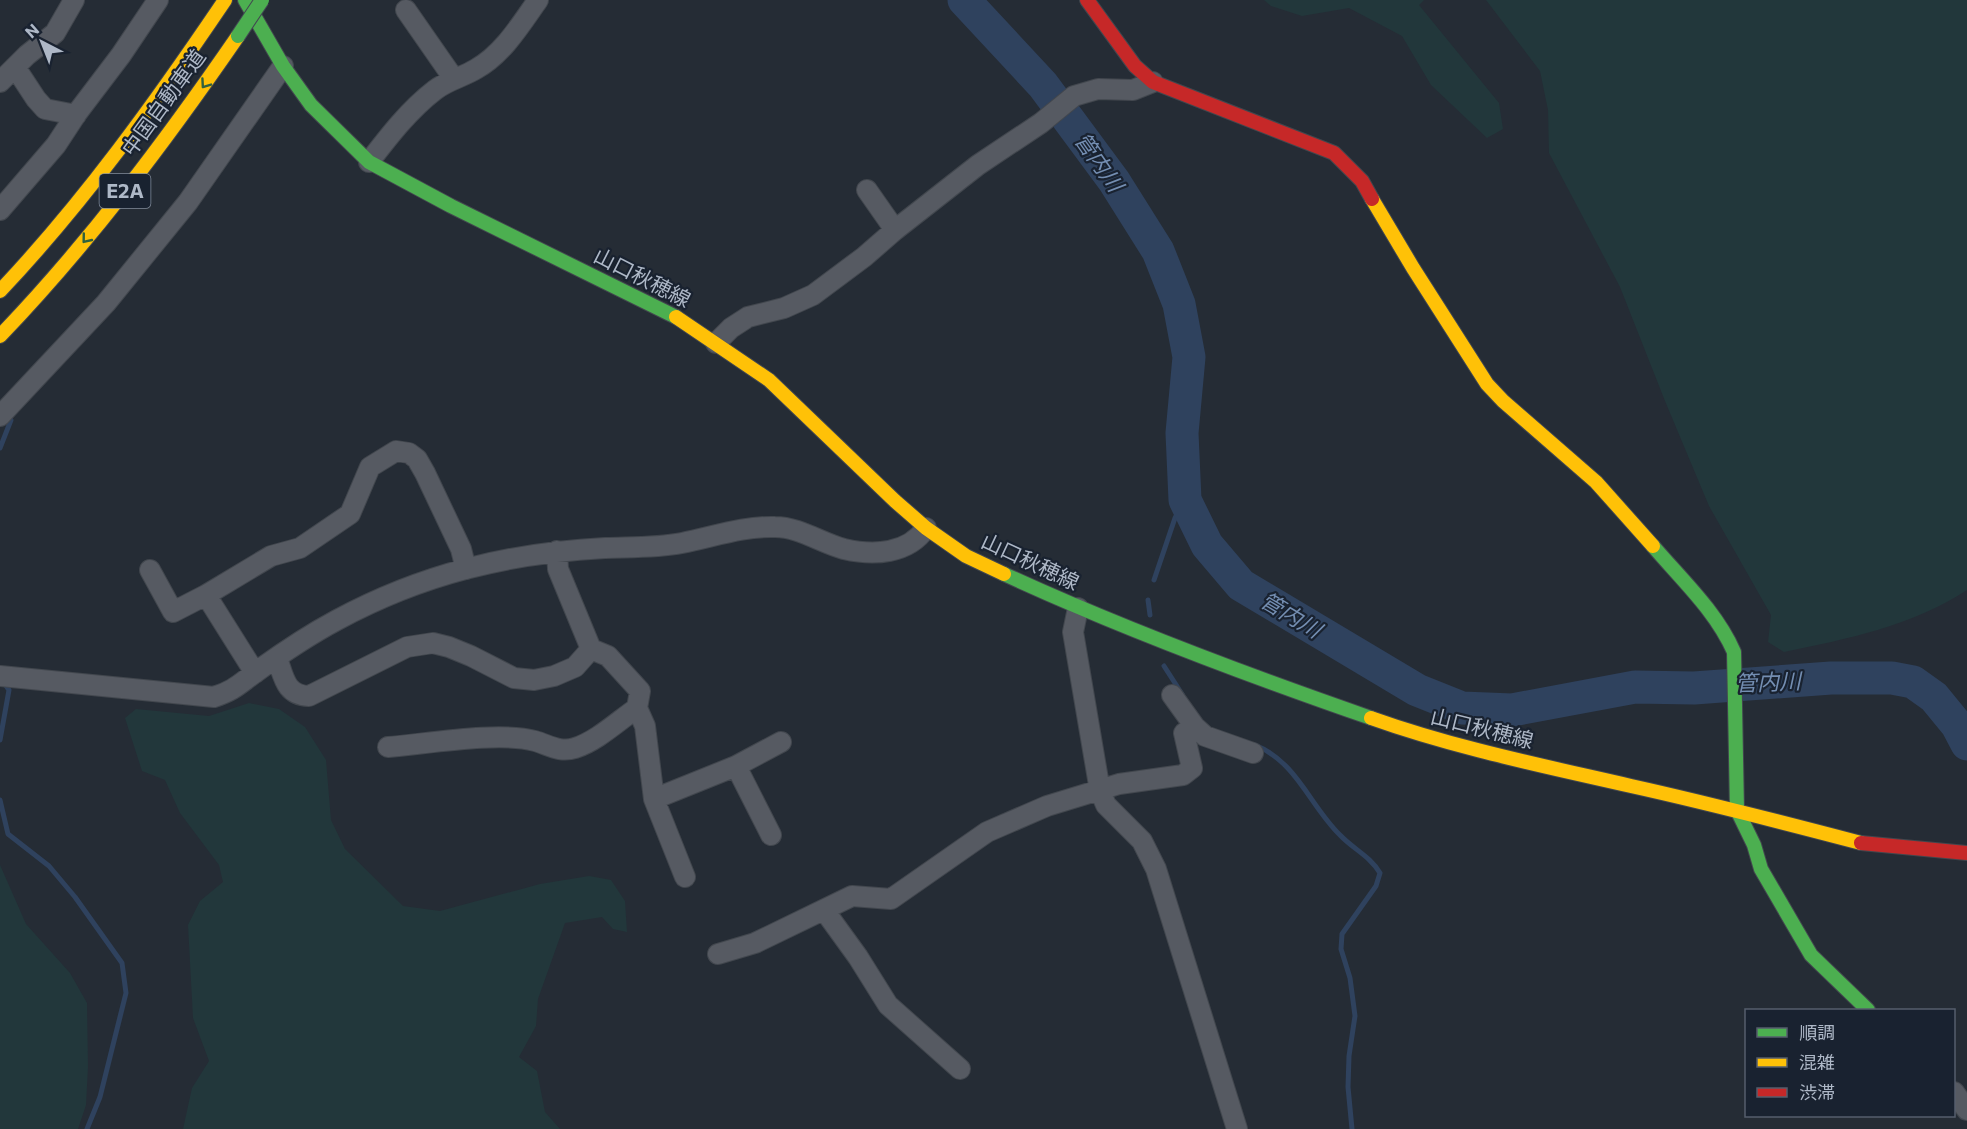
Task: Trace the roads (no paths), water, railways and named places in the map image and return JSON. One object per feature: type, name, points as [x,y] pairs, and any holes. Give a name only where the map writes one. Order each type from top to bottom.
[{"type":"main road","name":"中国自動車道","points":[[0,291],[56,229],[119,151],[175,74],[224,0]]},
{"type":"main road","name":"山口秋穂線","points":[[245,0],[284,66],[311,105],[369,162],[451,206],[670,314],[716,342],[770,380],[895,501],[926,528],[966,556],[1078,608],[1281,687],[1410,732],[1557,769],[1737,810],[1863,843],[1967,853]]},
{"type":"main road","name":"中国自動車道","points":[[0,336],[76,252],[139,174],[262,0]]},
{"type":"main road","points":[[1087,0],[1135,66],[1153,82],[1334,153],[1362,181],[1413,268],[1487,384],[1503,401],[1596,482],[1707,606],[1728,638],[1734,652],[1737,810],[1754,845],[1761,869],[1811,955],[1866,1009]]},
{"type":"street","points":[[0,82],[27,55],[55,33],[74,0]]},
{"type":"street","points":[[0,210],[56,145],[158,0]]},
{"type":"street","points":[[369,162],[407,115],[435,90],[476,69],[501,49],[538,0]]},
{"type":"street","points":[[406,10],[454,79]]},
{"type":"street","points":[[0,416],[106,303],[188,202],[284,66]]},
{"type":"street","points":[[15,67],[45,109],[76,115]]},
{"type":"street","points":[[716,342],[748,317],[784,308],[813,295],[978,165],[1041,123],[1074,96],[1098,89],[1133,90],[1153,82]]},
{"type":"street","points":[[867,190],[895,230]]},
{"type":"street","points":[[150,570],[173,612],[271,556],[300,548],[350,514],[370,467],[396,451],[409,453],[417,459],[460,549],[466,569]]},
{"type":"street","points":[[0,676],[214,697],[231,692],[277,658],[336,621],[392,593],[419,582],[512,558],[556,551],[657,547],[752,528],[778,527],[844,549],[872,552],[899,550],[919,537],[926,528]]},
{"type":"street","points":[[556,551],[558,569],[591,649],[608,656],[640,691],[637,708],[645,726],[654,799],[685,877]]},
{"type":"street","points":[[206,595],[255,673]]},
{"type":"street","points":[[1078,608],[1073,632],[1100,791],[1106,805],[1142,842],[1156,868],[1237,1129]]},
{"type":"street","points":[[277,658],[288,688],[297,696],[309,696],[407,647],[433,643],[449,647],[514,678],[534,680],[554,676],[575,667],[591,649]]},
{"type":"street","points":[[1172,694],[1195,727],[1205,736],[1253,753]]},
{"type":"street","points":[[388,747],[497,737],[535,741],[551,748],[574,749],[637,708]]},
{"type":"street","points":[[718,954],[755,943],[852,896],[891,899],[987,832],[1047,806],[1119,784],[1183,775],[1192,768],[1184,733],[1195,727]]},
{"type":"street","points":[[654,799],[736,765],[781,742]]},
{"type":"street","points":[[736,765],[771,835]]},
{"type":"street","points":[[824,910],[858,957],[888,1005],[960,1069]]},
{"type":"street","points":[[1955,1095],[1967,1110]]},
{"type":"waterway","name":"管内川","points":[[964,0],[1043,85],[1114,181],[1158,251],[1179,304],[1189,357],[1182,433],[1185,500],[1207,545],[1241,585],[1417,690],[1462,708],[1512,710],[1635,687],[1694,688],[1831,678],[1892,678],[1913,682],[1934,697],[1957,725],[1967,744]]},
{"type":"waterway","points":[[0,448],[11,420],[6,414]]},
{"type":"waterway","points":[[1154,580],[1175,518],[1185,500]]},
{"type":"waterway","points":[[1148,600],[1150,615]]},
{"type":"waterway","points":[[1164,666],[1182,694]]},
{"type":"waterway","points":[[0,740],[9,690],[3,681]]},
{"type":"waterway","points":[[1255,745],[1282,762],[1329,824],[1380,873],[1376,886],[1342,934],[1341,949],[1350,978],[1355,1016],[1349,1056],[1348,1087],[1352,1129]]},
{"type":"waterway","points":[[0,800],[8,834],[49,866],[75,897],[122,963],[126,993],[100,1097],[87,1129]]}]
